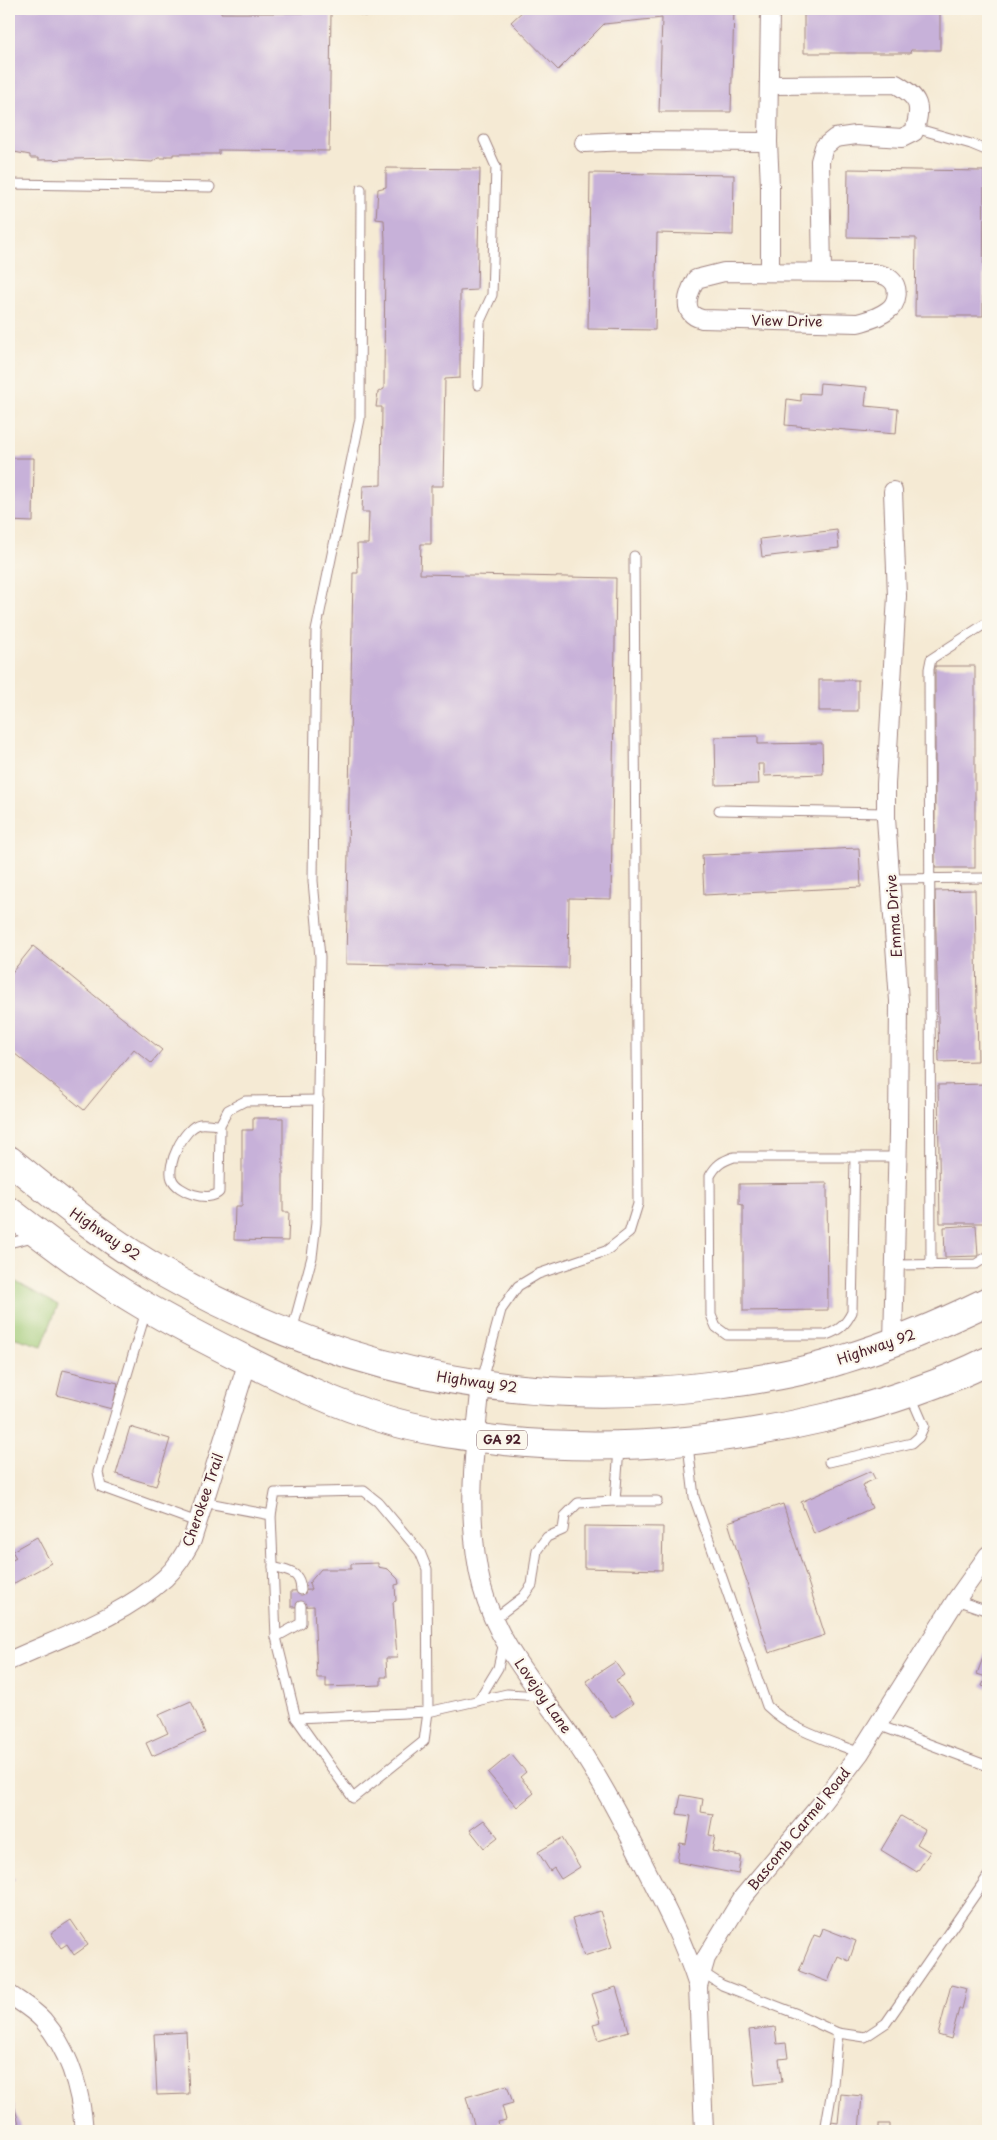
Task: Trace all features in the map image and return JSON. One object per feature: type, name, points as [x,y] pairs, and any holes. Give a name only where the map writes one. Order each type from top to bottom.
[{"type":"main road","name":"Highway 92","points":[[9,1160],[68,1209],[159,1271],[210,1298],[291,1334],[351,1356],[396,1369],[481,1384],[584,1393],[683,1390],[789,1374],[840,1360],[892,1342],[988,1301]]},
{"type":"main road","name":"GA 92","points":[[9,1212],[94,1274],[148,1308],[195,1335],[293,1383],[381,1418],[428,1430],[475,1438],[530,1444],[619,1446],[687,1442],[741,1435],[846,1412],[910,1393],[988,1361]]},
{"type":"street","points":[[770,9],[768,142],[770,272]]},
{"type":"street","points":[[770,85],[896,84],[912,94],[918,105],[918,118],[914,132],[902,138],[856,134],[835,138],[824,147],[820,161],[822,272]]},
{"type":"street","points":[[584,143],[627,141],[768,142]]},
{"type":"street","name":"View Drive","points":[[724,272],[770,272],[874,273],[885,275],[891,278],[895,285],[896,302],[889,310],[876,318],[858,322],[702,319],[693,317],[689,311],[689,291],[696,279],[724,272]]},
{"type":"street","name":"Emma Drive","points":[[892,1342],[898,1157],[899,1001],[886,813],[887,753],[897,596],[893,491]]},
{"type":"street","name":"Cherokee Trail","points":[[9,1662],[95,1621],[146,1593],[166,1577],[181,1560],[192,1540],[248,1361]]},
{"type":"street","name":"Lovejoy Lane","points":[[481,1384],[475,1438],[472,1507],[474,1554],[482,1588],[494,1620],[505,1640],[541,1696],[584,1756],[619,1815],[700,1979]]},
{"type":"street","name":"Bascomb Carmel Road","points":[[704,2131],[700,1979],[706,1958],[743,1897],[860,1754],[956,1600],[988,1555]]},
{"type":"street","points":[[9,1994],[42,2019],[64,2050],[82,2103],[84,2131]]},
{"type":"lane","points":[[915,128],[971,144],[988,151]]},
{"type":"lane","points":[[478,385],[480,321],[492,295],[496,167],[484,140]]},
{"type":"lane","points":[[9,184],[210,187]]},
{"type":"lane","points":[[291,1334],[312,1257],[316,1223],[320,957],[313,881],[316,631],[360,419],[361,189]]},
{"type":"lane","points":[[481,1384],[502,1310],[518,1286],[538,1274],[606,1251],[629,1234],[638,1204],[634,556]]},
{"type":"lane","points":[[931,1265],[929,669],[931,659],[988,622]]},
{"type":"lane","points":[[719,810],[886,813]]},
{"type":"lane","points":[[891,879],[988,878]]},
{"type":"lane","points":[[220,1125],[200,1124],[188,1130],[180,1141],[171,1170],[171,1178],[174,1184],[193,1194],[206,1198],[215,1197],[219,1192],[220,1125],[228,1110],[245,1101],[319,1100]]},
{"type":"lane","points":[[855,1157],[852,1312],[847,1322],[838,1330],[826,1335],[727,1335],[716,1328],[710,1315],[710,1176],[715,1167],[723,1160],[734,1158],[855,1157],[898,1157]]},
{"type":"lane","points":[[9,1242],[40,1235]]},
{"type":"lane","points":[[895,1265],[976,1264],[988,1256]]},
{"type":"lane","points":[[148,1308],[98,1472],[101,1487],[197,1522]]},
{"type":"lane","points":[[829,1462],[912,1443],[919,1437],[924,1426],[910,1393]]},
{"type":"lane","points":[[687,1442],[694,1497],[767,1706],[780,1718],[795,1727],[860,1754]]},
{"type":"lane","points":[[614,1501],[619,1446]]},
{"type":"lane","points":[[364,1491],[378,1502],[420,1552],[427,1569],[428,1712],[424,1740],[353,1798],[296,1718],[276,1637],[271,1515],[276,1493],[364,1491]]},
{"type":"lane","points":[[494,1620],[523,1597],[532,1585],[537,1550],[547,1537],[563,1530],[565,1516],[578,1503],[657,1501]]},
{"type":"lane","points":[[203,1502],[271,1515]]},
{"type":"lane","points":[[273,1567],[294,1573],[300,1582],[301,1590]]},
{"type":"lane","points":[[956,1600],[988,1611]]},
{"type":"lane","points":[[276,1637],[301,1622],[301,1606]]},
{"type":"lane","points":[[478,1701],[498,1668],[505,1640]]},
{"type":"lane","points":[[296,1718],[428,1712],[507,1694],[541,1696]]},
{"type":"lane","points":[[878,1725],[988,1766]]},
{"type":"lane","points":[[700,1979],[722,1985],[797,2014],[838,2033],[865,2037],[886,2023],[988,1876]]},
{"type":"lane","points":[[825,2131],[834,2084],[838,2033]]},
{"type":"green space","points":[[9,1278],[58,1305],[42,1346],[9,1336]]},
{"type":"building","points":[[9,9],[221,9],[221,13],[331,13],[329,151],[219,150],[219,154],[173,154],[173,156],[158,158],[152,162],[114,160],[113,158],[38,160],[38,158],[30,158],[30,155],[9,151]]},
{"type":"building","points":[[525,9],[734,9],[731,112],[659,112],[662,18],[604,24],[558,70],[511,22]]},
{"type":"building","points":[[804,9],[940,9],[940,50],[911,50],[910,53],[804,53]]},
{"type":"building","points":[[386,168],[480,169],[477,290],[460,291],[460,378],[445,379],[443,486],[431,486],[431,544],[421,544],[420,574],[616,578],[611,899],[569,898],[568,968],[346,964],[353,573],[358,573],[357,544],[368,544],[369,512],[362,512],[363,486],[381,485],[382,407],[376,407],[378,392],[384,389],[385,240],[384,220],[376,219],[378,189],[386,187]]},
{"type":"building","points":[[848,169],[984,171],[983,316],[915,316],[916,238],[847,237]]},
{"type":"building","points":[[590,173],[734,175],[733,235],[657,233],[655,330],[588,329]]},
{"type":"building","points":[[820,383],[867,387],[865,406],[898,409],[896,434],[785,425],[787,399],[801,401],[801,393],[819,394]]},
{"type":"building","points":[[9,458],[34,458],[33,522],[9,521]]},
{"type":"building","points":[[837,530],[839,548],[762,557],[760,539]]},
{"type":"building","points":[[935,666],[975,666],[975,868],[935,868]]},
{"type":"building","points":[[819,680],[858,680],[858,711],[819,711]]},
{"type":"building","points":[[758,736],[758,744],[822,743],[823,774],[764,776],[764,764],[758,764],[759,784],[716,785],[715,737]]},
{"type":"building","points":[[859,848],[861,887],[704,895],[702,855]]},
{"type":"building","points":[[975,890],[978,1061],[939,1062],[935,891]]},
{"type":"building","points":[[33,946],[162,1050],[151,1063],[134,1049],[84,1110],[9,1049],[9,976]]},
{"type":"building","points":[[988,1084],[988,1223],[940,1223],[938,1085]]},
{"type":"building","points":[[253,1118],[283,1118],[283,1212],[289,1212],[288,1241],[234,1240],[235,1206],[242,1206],[242,1130],[253,1130]]},
{"type":"building","points":[[827,1183],[828,1310],[743,1311],[743,1205],[739,1204],[739,1184]]},
{"type":"building","points":[[976,1225],[978,1256],[945,1257],[944,1227]]},
{"type":"building","points":[[63,1370],[118,1383],[112,1409],[57,1395]]},
{"type":"building","points":[[130,1427],[170,1439],[156,1486],[116,1474]]},
{"type":"building","points":[[871,1471],[875,1479],[862,1485],[872,1508],[814,1534],[801,1502]]},
{"type":"building","points":[[783,1504],[825,1635],[769,1653],[728,1522]]},
{"type":"building","points":[[584,1526],[663,1527],[662,1570],[584,1568]]},
{"type":"building","points":[[37,1537],[51,1563],[9,1586],[9,1562],[16,1558],[12,1551]]},
{"type":"building","points":[[378,1563],[378,1567],[388,1569],[398,1579],[399,1584],[395,1585],[396,1601],[393,1602],[397,1658],[386,1658],[387,1677],[381,1677],[381,1685],[326,1687],[326,1678],[317,1678],[314,1606],[291,1607],[291,1591],[311,1590],[309,1583],[321,1569],[351,1569],[351,1564]]},
{"type":"building","points":[[988,1644],[988,1688],[982,1686],[986,1677],[977,1674]]},
{"type":"building","points":[[615,1662],[624,1675],[616,1680],[633,1704],[612,1718],[586,1681]]},
{"type":"building","points":[[191,1701],[205,1733],[152,1756],[146,1743],[168,1733],[159,1715]]},
{"type":"building","points":[[511,1754],[526,1772],[520,1777],[534,1793],[517,1807],[488,1773]]},
{"type":"building","points":[[681,1795],[703,1799],[701,1812],[713,1814],[709,1835],[715,1836],[712,1851],[741,1856],[738,1874],[677,1862],[680,1843],[686,1844],[691,1816],[677,1814]]},
{"type":"building","points":[[901,1816],[925,1830],[917,1844],[930,1852],[917,1872],[881,1850]]},
{"type":"building","points":[[484,1820],[498,1837],[484,1848],[470,1830]]},
{"type":"building","points":[[562,1838],[580,1867],[561,1879],[554,1868],[550,1871],[538,1852]]},
{"type":"building","points":[[9,1871],[15,1879],[9,1883]]},
{"type":"building","points":[[600,1911],[612,1947],[584,1956],[572,1919]]},
{"type":"building","points":[[71,1920],[88,1945],[74,1955],[67,1944],[61,1948],[51,1933]]},
{"type":"building","points":[[823,1928],[856,1941],[849,1961],[838,1956],[828,1982],[799,1971],[814,1935],[820,1937]]},
{"type":"building","points":[[951,1985],[967,1989],[962,2009],[959,2009],[951,2039],[938,2035]]},
{"type":"building","points":[[616,1987],[629,2031],[598,2040],[593,2024],[601,2022],[592,1994]]},
{"type":"building","points":[[775,2027],[777,2044],[786,2043],[788,2058],[779,2059],[782,2082],[755,2085],[749,2030]]},
{"type":"building","points":[[186,2032],[189,2094],[157,2095],[154,2034]]},
{"type":"building","points":[[507,2085],[513,2103],[502,2106],[506,2120],[498,2122],[501,2131],[476,2131],[466,2097]]},
{"type":"building","points":[[10,2090],[21,2131],[9,2131]]},
{"type":"building","points":[[841,2094],[862,2096],[859,2131],[830,2131],[831,2122],[838,2123]]},
{"type":"building","points":[[879,2124],[890,2124],[890,2131],[879,2131]]}]
